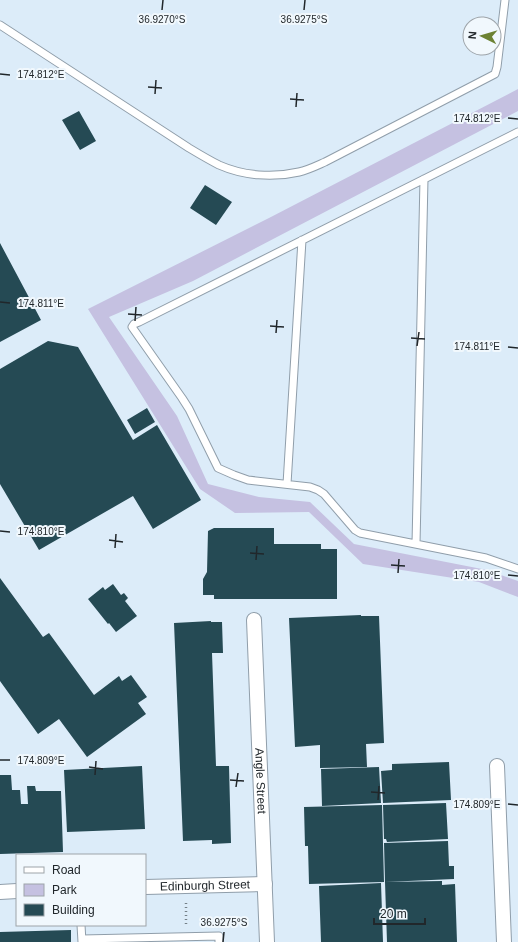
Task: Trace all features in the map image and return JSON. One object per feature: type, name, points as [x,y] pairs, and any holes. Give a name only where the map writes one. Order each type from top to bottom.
[{"type":"street","name":"Angle Street","points":[[254,620],[267,942]]},
{"type":"street","points":[[497,766],[504,942]]},
{"type":"street","name":"Edinburgh Street","points":[[146,887],[265,884]]},
{"type":"street","points":[[0,892],[16,891]]},
{"type":"lane","points":[[0,25],[189,148],[209,159],[233,170],[251,174],[283,175],[300,172],[325,162],[495,74],[505,0]]},
{"type":"lane","points":[[518,132],[134,324],[132,327],[189,409],[218,468],[248,480],[310,487],[318,490],[324,494],[355,530],[360,533],[486,558],[518,568]]},
{"type":"lane","points":[[416,544],[424,179]]},
{"type":"lane","points":[[287,484],[302,240]]},
{"type":"lane","points":[[81,926],[82,940],[219,936],[219,942]]},
{"type":"path","points":[[186,903],[186,936]]},
{"type":"green space","points":[[518,89],[518,111],[193,281],[109,317],[177,416],[208,484],[259,497],[310,502],[354,544],[487,570],[518,581],[518,597],[479,582],[363,564],[309,512],[235,513],[200,489],[88,309],[269,218]]},
{"type":"building","points":[[79,111],[96,141],[80,150],[62,120]]},
{"type":"building","points":[[205,185],[232,202],[216,225],[190,208]]},
{"type":"building","points":[[0,243],[41,320],[0,342]]},
{"type":"building","points":[[48,341],[78,347],[133,440],[157,425],[201,500],[153,529],[133,496],[39,550],[0,484],[0,369]]},
{"type":"building","points":[[147,408],[155,422],[135,434],[127,420]]},
{"type":"building","points":[[214,528],[274,528],[274,544],[321,544],[321,549],[337,549],[337,599],[214,599],[214,595],[203,595],[203,579],[207,572],[208,531]]},
{"type":"building","points":[[0,578],[43,637],[49,633],[94,695],[119,676],[122,681],[131,675],[147,697],[138,703],[146,714],[87,757],[59,719],[38,734],[0,681]]},
{"type":"building","points":[[113,584],[121,595],[124,593],[128,598],[125,601],[137,616],[116,632],[88,599],[103,587],[105,590]]},
{"type":"building","points":[[361,615],[379,616],[384,743],[366,744],[367,767],[320,768],[320,745],[295,747],[289,618]]},
{"type":"building","points":[[211,621],[222,622],[223,653],[212,653],[216,766],[229,766],[231,843],[212,844],[212,840],[183,841],[174,623]]},
{"type":"building","points":[[449,762],[451,800],[383,803],[381,771],[392,770],[392,764]]},
{"type":"building","points":[[142,766],[145,829],[67,832],[64,770]]},
{"type":"building","points":[[379,767],[381,803],[322,806],[321,769]]},
{"type":"building","points":[[0,775],[11,775],[12,790],[20,790],[21,804],[28,804],[27,786],[35,786],[36,791],[61,791],[63,852],[0,854]]},
{"type":"building","points":[[446,803],[448,839],[387,842],[386,839],[384,839],[383,805]]},
{"type":"building","points":[[382,805],[384,882],[309,884],[308,846],[305,846],[304,807]]},
{"type":"building","points":[[448,841],[449,866],[454,866],[454,879],[385,882],[384,843]]},
{"type":"building","points":[[442,881],[442,885],[455,884],[457,942],[387,942],[385,882]]},
{"type":"building","points":[[381,883],[383,942],[321,942],[319,886]]},
{"type":"building","points":[[71,930],[71,942],[0,942],[0,932]]}]
